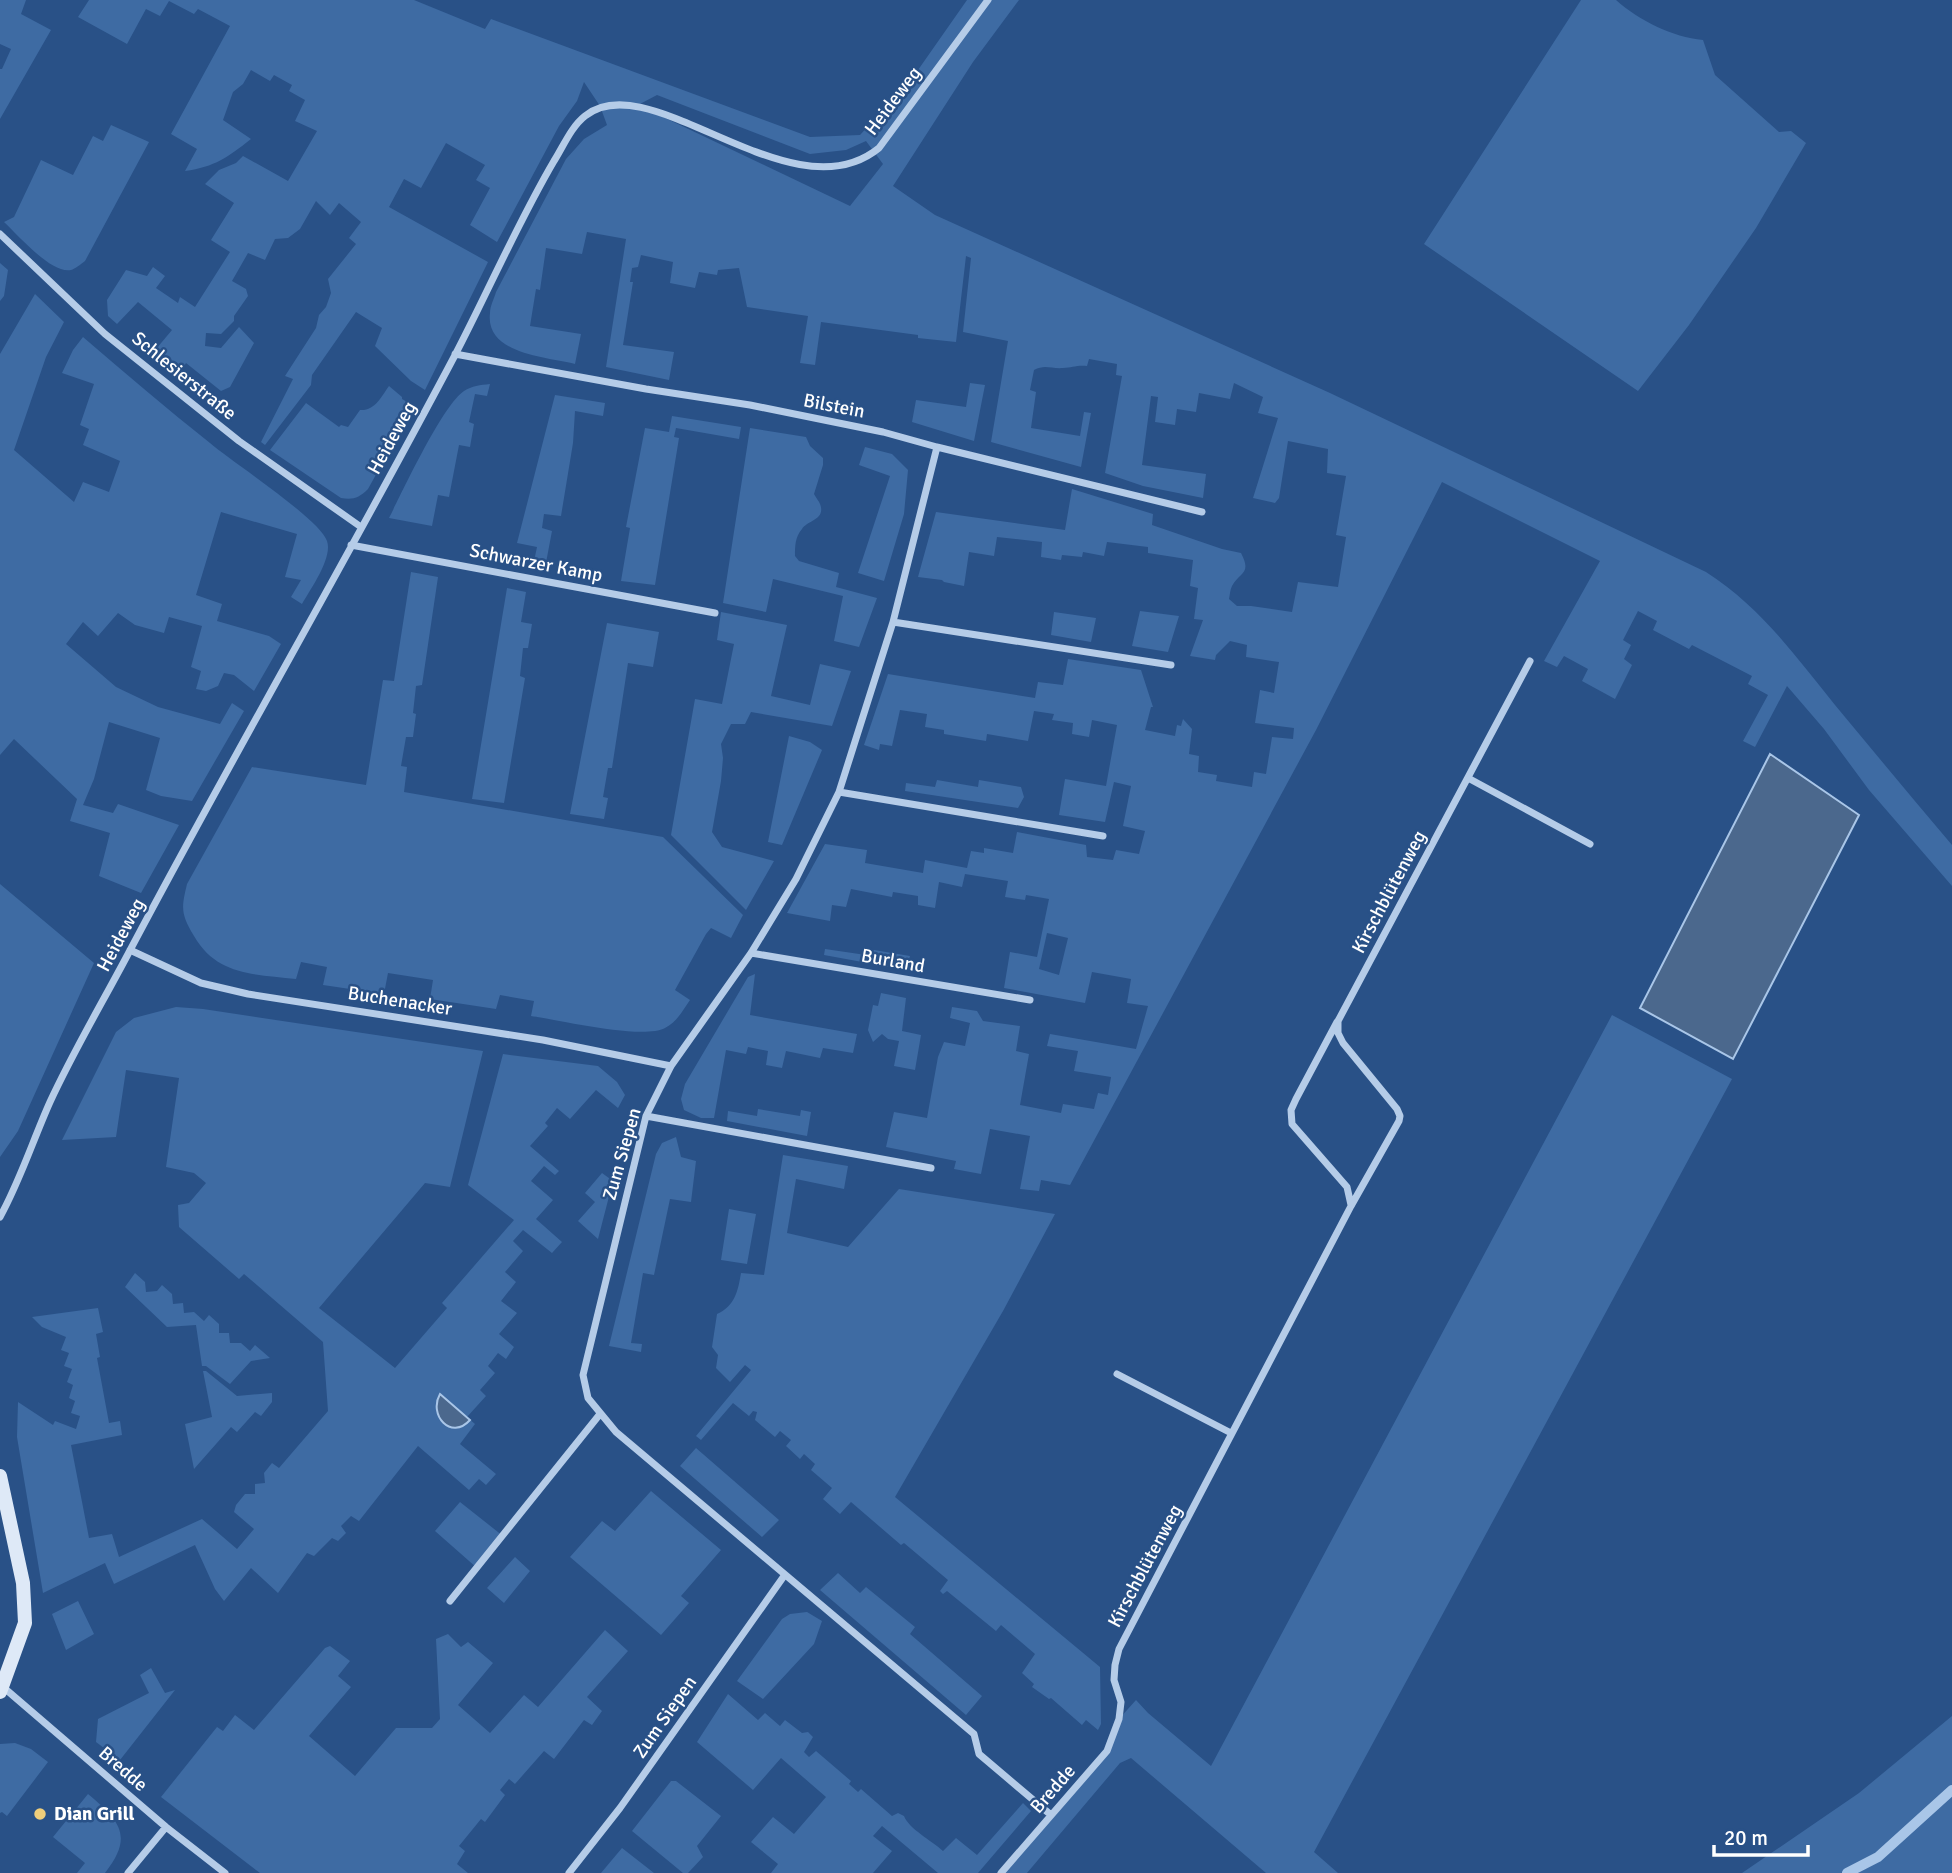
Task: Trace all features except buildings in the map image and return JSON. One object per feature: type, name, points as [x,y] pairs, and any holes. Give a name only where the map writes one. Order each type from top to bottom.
[{"type":"main road","points":[[0,1476],[23,1583],[25,1623],[2,1689]]},
{"type":"street","name":"Heideweg","points":[[0,1217],[51,1100],[130,950],[455,354],[540,186],[581,119],[600,106],[637,105],[793,164],[833,168],[854,163],[866,159],[879,148],[988,0]]},
{"type":"street","name":"Schlesierstraße","points":[[0,234],[105,334],[239,440],[361,527]]},
{"type":"street","name":"Bilstein","points":[[455,354],[750,405],[883,432],[1202,512]]},
{"type":"street","points":[[671,1066],[751,953],[796,879],[839,792],[893,621],[937,447]]},
{"type":"street","name":"Schwarzer Kamp","points":[[351,545],[715,613]]},
{"type":"street","points":[[893,621],[1171,665]]},
{"type":"street","name":"Kirschblütenweg","points":[[1351,1206],[1347,1187],[1292,1124],[1291,1110],[1530,661]]},
{"type":"street","points":[[1468,778],[1590,844]]},
{"type":"street","points":[[839,792],[1103,836]]},
{"type":"street","name":"Buchenacker","points":[[130,950],[201,983],[248,994],[544,1040],[671,1066]]},
{"type":"street","name":"Burland","points":[[751,953],[1030,1000]]},
{"type":"street","name":"Kirschblütenweg","points":[[1119,1719],[1121,1702],[1114,1679],[1119,1648],[1400,1116],[1343,1043],[1338,1033],[1338,1021]]},
{"type":"street","name":"Zum Siepen","points":[[671,1066],[646,1116],[583,1375],[588,1398],[625,1440],[974,1734],[978,1754],[1051,1815]]},
{"type":"street","points":[[646,1116],[931,1168]]},
{"type":"street","points":[[1117,1374],[1231,1433]]},
{"type":"street","points":[[450,1601],[600,1414]]},
{"type":"street","name":"Zum Siepen","points":[[569,1873],[620,1808],[784,1576]]},
{"type":"street","name":"Bredde","points":[[2,1689],[225,1873]]},
{"type":"street","name":"Bredde","points":[[1001,1873],[1107,1751],[1119,1719]]},
{"type":"street","points":[[128,1873],[166,1826]]},
{"type":"shaded area","points":[[0,0],[26,0],[21,14],[51,30],[0,119],[0,69],[11,49],[0,44]]},
{"type":"shaded area","points":[[89,0],[414,0],[485,29],[491,19],[810,137],[860,135],[911,80],[967,0],[1019,0],[973,62],[893,186],[935,215],[1330,393],[1706,572],[1744,601],[1776,633],[1952,845],[1952,886],[1869,790],[1824,729],[1787,686],[1755,747],[1743,741],[1768,695],[1748,684],[1752,676],[1692,645],[1689,649],[1653,630],[1657,621],[1638,611],[1623,640],[1631,645],[1624,659],[1632,665],[1615,699],[1582,681],[1588,669],[1564,656],[1557,667],[1544,661],[1600,561],[1442,482],[1316,730],[1070,1185],[1041,1180],[1039,1191],[1020,1189],[1030,1136],[990,1129],[981,1174],[954,1169],[956,1161],[886,1147],[894,1112],[927,1118],[938,1057],[944,1042],[965,1046],[970,1023],[950,1018],[952,1007],[977,1011],[983,1021],[1020,1026],[1016,1051],[1029,1054],[1020,1105],[1061,1113],[1063,1104],[1094,1109],[1098,1093],[1108,1095],[1111,1077],[1074,1071],[1078,1051],[1047,1046],[1050,1034],[1136,1049],[1148,1006],[1127,1003],[1131,979],[1092,972],[1085,1003],[1004,988],[1010,952],[1037,957],[1049,899],[1026,895],[1025,900],[1005,897],[1008,881],[965,874],[962,887],[939,882],[935,908],[918,905],[918,896],[893,892],[892,897],[851,889],[846,907],[832,905],[830,921],[787,913],[825,844],[867,850],[865,863],[923,873],[925,860],[967,868],[971,851],[984,853],[984,848],[1013,853],[1017,832],[1086,845],[1087,857],[1113,860],[1116,850],[1139,854],[1145,831],[1123,826],[1131,786],[1114,782],[1105,822],[1059,815],[1065,779],[1106,786],[1117,725],[1092,720],[1089,737],[1072,734],[1073,723],[1052,720],[1054,714],[1034,711],[1028,741],[987,734],[986,741],[944,734],[944,730],[925,727],[927,714],[900,710],[892,746],[880,744],[879,750],[864,745],[888,674],[1035,698],[1038,682],[1063,685],[1068,659],[1141,670],[1153,707],[1145,730],[1175,736],[1177,725],[1181,726],[1183,719],[1192,729],[1189,754],[1199,756],[1198,772],[1217,775],[1216,781],[1252,787],[1254,772],[1266,774],[1272,737],[1293,739],[1294,728],[1255,723],[1260,690],[1274,693],[1279,662],[1246,657],[1247,645],[1230,641],[1216,655],[1215,660],[1190,656],[1203,620],[1194,619],[1198,588],[1190,586],[1193,560],[1148,553],[1148,547],[1107,542],[1104,556],[1083,552],[1082,557],[1062,555],[1061,560],[1041,557],[1042,542],[997,537],[994,556],[969,552],[964,586],[918,577],[936,512],[1065,530],[1072,489],[1153,514],[1152,525],[1241,553],[1245,569],[1232,586],[1229,599],[1237,606],[1292,612],[1298,582],[1338,587],[1346,537],[1336,535],[1346,476],[1327,473],[1328,449],[1288,441],[1279,498],[1275,503],[1253,498],[1278,418],[1258,413],[1263,397],[1234,383],[1230,399],[1199,393],[1196,412],[1177,409],[1175,425],[1155,422],[1158,397],[1151,396],[1142,465],[1206,474],[1203,498],[1143,486],[1105,473],[1122,376],[1116,375],[1117,364],[1089,359],[1087,366],[1045,367],[1034,370],[1030,390],[1036,392],[1031,428],[1080,436],[1084,412],[1091,413],[1081,467],[991,442],[1008,341],[963,332],[971,258],[966,256],[956,342],[821,322],[815,365],[800,363],[808,316],[747,307],[739,268],[718,270],[717,275],[699,272],[695,288],[670,283],[673,262],[641,255],[638,267],[632,268],[630,282],[633,282],[623,345],[674,352],[669,380],[606,367],[626,239],[587,232],[582,254],[546,248],[540,290],[536,289],[530,326],[581,334],[575,364],[534,356],[507,345],[497,337],[491,327],[490,310],[496,292],[566,159],[584,139],[607,125],[600,106],[584,82],[577,101],[559,126],[497,242],[470,225],[490,188],[476,180],[485,165],[446,143],[421,188],[404,179],[389,207],[488,262],[425,390],[411,381],[375,346],[382,328],[356,312],[312,375],[311,385],[265,445],[261,442],[293,379],[285,376],[316,328],[319,315],[326,307],[331,293],[328,279],[356,244],[349,238],[361,222],[339,203],[330,215],[316,201],[300,229],[288,238],[275,239],[265,260],[248,253],[232,281],[246,289],[248,296],[234,316],[234,321],[221,334],[206,333],[205,346],[221,348],[239,327],[254,343],[230,387],[221,391],[186,363],[177,378],[151,355],[172,330],[138,302],[117,324],[108,316],[107,300],[126,270],[147,276],[153,267],[165,276],[156,288],[178,303],[180,297],[195,307],[230,252],[211,240],[234,203],[205,184],[219,170],[236,163],[243,156],[288,181],[317,131],[295,121],[305,100],[289,91],[292,85],[274,75],[270,81],[251,70],[243,84],[233,92],[223,120],[251,139],[221,160],[185,171],[197,149],[171,134],[230,26],[198,9],[194,14],[169,1],[160,16],[146,9],[127,44],[78,17]],"holes":[[[657,95],[810,154],[846,150],[866,141],[883,164],[850,206],[638,105]],[[1047,933],[1068,938],[1059,975],[1039,969]]]},
{"type":"shaded area","points":[[1581,0],[1616,0],[1657,27],[1703,40],[1715,75],[1779,132],[1791,131],[1806,143],[1756,228],[1689,325],[1638,391],[1424,244]]},
{"type":"shaded area","points":[[111,125],[149,142],[85,261],[73,269],[63,270],[35,252],[4,222],[14,217],[41,160],[73,175],[93,136],[103,141]]},
{"type":"shaded area","points":[[0,263],[8,270],[4,296],[0,301]]},
{"type":"shaded area","points":[[35,294],[64,322],[46,357],[14,450],[74,502],[83,482],[109,492],[120,461],[83,445],[89,429],[80,425],[94,384],[62,373],[83,337],[221,452],[293,505],[321,531],[327,541],[324,565],[302,604],[291,597],[301,580],[285,577],[297,534],[221,512],[196,595],[222,604],[217,621],[269,636],[281,644],[254,691],[234,675],[224,673],[218,686],[206,691],[196,689],[201,671],[191,667],[202,626],[169,617],[164,633],[135,625],[118,613],[98,636],[83,622],[66,644],[116,687],[158,707],[220,724],[232,703],[244,711],[192,801],[161,796],[146,790],[160,738],[109,722],[94,779],[83,805],[113,813],[118,804],[179,825],[141,893],[99,876],[110,833],[70,821],[77,799],[14,739],[0,755],[0,354]]},
{"type":"shaded area","points":[[970,383],[985,385],[974,441],[912,422],[916,400],[966,407]]},
{"type":"shaded area","points":[[490,384],[487,396],[475,394],[469,422],[474,424],[470,447],[459,445],[449,497],[438,495],[432,526],[389,518],[445,413],[464,391]]},
{"type":"shaded area","points":[[389,386],[414,406],[368,489],[359,496],[341,498],[270,450],[306,403],[339,427],[348,427],[360,410],[374,406]]},
{"type":"shaded area","points":[[555,395],[605,403],[603,416],[575,411],[573,443],[561,516],[544,514],[542,528],[552,531],[545,568],[533,566],[537,547],[517,543]]},
{"type":"shaded area","points":[[672,416],[741,427],[739,439],[676,428],[674,437],[679,438],[655,585],[621,581],[630,528],[626,527],[645,428],[669,432]]},
{"type":"shaded area","points":[[750,428],[806,437],[810,446],[823,458],[814,494],[820,504],[821,513],[800,532],[795,556],[799,561],[839,573],[836,587],[877,598],[859,647],[834,641],[843,596],[773,579],[766,612],[723,603]]},
{"type":"shaded area","points":[[865,447],[892,454],[908,470],[904,514],[884,581],[858,573],[890,476],[859,465]]},
{"type":"shaded area","points":[[411,572],[438,577],[422,685],[416,686],[413,737],[406,737],[401,766],[407,767],[404,792],[663,837],[743,915],[731,938],[711,928],[706,934],[675,990],[690,1000],[676,1019],[665,1028],[654,1031],[620,1031],[531,1016],[534,1001],[500,995],[496,1009],[430,999],[433,980],[388,973],[384,994],[323,985],[327,967],[301,962],[296,979],[252,974],[238,971],[214,959],[194,936],[183,911],[187,884],[252,767],[366,785],[383,680],[394,681]]},
{"type":"shaded area","points":[[507,588],[526,592],[521,622],[532,624],[528,648],[523,648],[520,676],[525,678],[504,803],[472,799]]},
{"type":"shaded area","points":[[1140,611],[1179,616],[1168,652],[1132,646]]},
{"type":"shaded area","points":[[721,612],[787,625],[771,696],[810,705],[820,664],[851,671],[832,726],[751,712],[745,724],[731,724],[721,744],[721,781],[712,832],[722,847],[774,861],[746,910],[671,835],[695,699],[722,704],[734,644],[717,640]]},
{"type":"shaded area","points":[[1054,612],[1096,618],[1091,642],[1051,635]]},
{"type":"shaded area","points":[[607,623],[659,632],[653,667],[628,663],[612,768],[608,768],[603,797],[608,798],[604,819],[570,814]]},
{"type":"shaded area","points":[[789,736],[810,742],[822,750],[782,845],[768,842]]},
{"type":"shaded area","points":[[1770,754],[1859,815],[1733,1059],[1640,1008]]},
{"type":"shaded area","points":[[937,780],[978,787],[979,780],[1021,787],[1024,797],[1018,808],[905,791],[906,783],[935,787]]},
{"type":"shaded area","points":[[0,884],[94,963],[18,1131],[0,1157]]},
{"type":"shaded area","points":[[825,949],[866,955],[868,949],[910,956],[906,970],[824,955]]},
{"type":"shaded area","points":[[755,974],[750,1015],[857,1034],[853,1053],[823,1048],[820,1058],[786,1051],[782,1068],[766,1065],[768,1051],[748,1047],[746,1054],[726,1050],[714,1118],[701,1118],[684,1110],[681,1099],[685,1084],[748,977]]},
{"type":"shaded area","points":[[881,993],[906,998],[902,1031],[921,1035],[915,1070],[894,1066],[899,1041],[888,1039],[882,1034],[873,1042],[868,1030],[873,1005],[878,1006]]},
{"type":"shaded area","points":[[176,1007],[483,1051],[450,1187],[425,1183],[319,1308],[395,1368],[447,1308],[442,1303],[514,1220],[468,1185],[503,1054],[598,1066],[617,1082],[625,1095],[618,1108],[596,1090],[570,1119],[557,1108],[545,1123],[548,1126],[530,1146],[559,1171],[555,1175],[544,1166],[531,1181],[553,1200],[536,1219],[562,1242],[552,1253],[523,1230],[513,1241],[523,1251],[505,1272],[516,1282],[501,1301],[517,1313],[499,1334],[514,1347],[506,1359],[498,1353],[488,1366],[495,1373],[480,1390],[486,1396],[467,1417],[475,1424],[460,1444],[496,1474],[486,1485],[479,1479],[469,1490],[418,1446],[359,1521],[351,1516],[341,1526],[346,1533],[338,1541],[332,1538],[314,1556],[307,1553],[278,1593],[251,1568],[224,1601],[215,1589],[195,1545],[114,1584],[105,1563],[43,1593],[17,1437],[18,1402],[53,1425],[55,1421],[76,1429],[80,1416],[71,1413],[75,1401],[69,1398],[73,1385],[67,1382],[72,1369],[64,1366],[69,1353],[61,1350],[66,1337],[42,1327],[32,1317],[98,1308],[103,1332],[96,1334],[100,1357],[97,1358],[109,1423],[120,1421],[122,1435],[71,1445],[89,1538],[112,1534],[119,1557],[202,1519],[237,1549],[254,1529],[234,1512],[236,1505],[245,1494],[255,1494],[255,1484],[265,1483],[264,1473],[272,1463],[279,1468],[328,1411],[323,1342],[244,1274],[239,1279],[179,1227],[178,1205],[189,1203],[206,1183],[194,1173],[166,1167],[179,1078],[126,1070],[116,1137],[62,1140],[116,1032],[134,1018]]},
{"type":"shaded area","points":[[1612,1015],[1732,1079],[1314,1852],[1338,1873],[1266,1873],[1131,1758],[1120,1763],[1027,1873],[1001,1873],[1107,1751],[1119,1719],[1136,1700],[1211,1766]]},
{"type":"shaded area","points":[[758,1109],[800,1116],[801,1110],[811,1112],[807,1136],[727,1121],[728,1111],[757,1116]]},
{"type":"shaded area","points":[[676,1137],[681,1157],[696,1161],[691,1202],[670,1199],[654,1275],[643,1273],[631,1343],[642,1344],[641,1352],[609,1346],[656,1154],[662,1143]]},
{"type":"shaded area","points":[[783,1155],[848,1166],[844,1189],[796,1179],[787,1233],[848,1247],[899,1189],[1055,1214],[1003,1311],[895,1497],[1100,1667],[1101,1724],[1098,1730],[1086,1720],[1082,1725],[1051,1698],[1032,1687],[1034,1684],[1022,1673],[1035,1654],[1001,1625],[996,1631],[947,1591],[943,1594],[940,1591],[948,1580],[904,1543],[901,1545],[851,1502],[840,1514],[823,1499],[832,1488],[811,1470],[815,1464],[804,1454],[800,1459],[786,1446],[791,1440],[780,1431],[775,1437],[755,1420],[757,1412],[753,1411],[749,1416],[733,1403],[701,1440],[696,1436],[751,1370],[745,1365],[730,1382],[716,1368],[718,1355],[712,1347],[717,1314],[732,1302],[741,1273],[764,1275]]},
{"type":"shaded area","points":[[602,1173],[613,1181],[598,1239],[578,1221],[595,1202],[585,1193]]},
{"type":"shaded area","points":[[729,1209],[756,1214],[747,1264],[721,1260]]},
{"type":"shaded area","points":[[135,1273],[145,1282],[146,1292],[157,1291],[162,1285],[172,1294],[173,1304],[183,1303],[184,1313],[194,1312],[204,1321],[209,1315],[219,1324],[219,1333],[229,1333],[230,1343],[241,1343],[250,1351],[255,1345],[270,1358],[251,1361],[230,1384],[206,1366],[202,1366],[196,1325],[167,1327],[125,1287]]},
{"type":"shaded area","points":[[203,1371],[237,1396],[272,1393],[272,1402],[261,1416],[255,1412],[237,1432],[231,1427],[194,1469],[185,1424],[212,1417]]},
{"type":"shaded area","points":[[440,1394],[470,1420],[456,1428],[443,1423],[437,1410]]},
{"type":"shaded area","points":[[696,1448],[779,1520],[762,1537],[680,1466]]},
{"type":"shaded area","points":[[651,1491],[721,1550],[681,1596],[689,1603],[661,1635],[570,1557],[602,1521],[615,1531]]},
{"type":"shaded area","points":[[460,1502],[503,1536],[477,1568],[435,1531]]},
{"type":"shaded area","points":[[515,1557],[530,1571],[504,1603],[487,1588]]},
{"type":"shaded area","points":[[838,1573],[860,1593],[866,1587],[915,1627],[910,1634],[982,1696],[966,1715],[820,1590]]},
{"type":"shaded area","points":[[78,1601],[94,1634],[66,1650],[52,1614]]},
{"type":"shaded area","points":[[807,1612],[822,1621],[814,1644],[763,1699],[737,1681],[782,1619],[790,1614]]},
{"type":"shaded area","points":[[605,1630],[628,1651],[587,1697],[602,1711],[592,1725],[584,1720],[554,1759],[544,1751],[515,1784],[509,1779],[500,1790],[505,1795],[485,1822],[481,1819],[459,1846],[465,1851],[457,1864],[468,1873],[260,1873],[161,1797],[217,1727],[223,1731],[235,1715],[254,1730],[325,1648],[330,1646],[350,1661],[338,1676],[351,1687],[309,1736],[355,1776],[396,1728],[432,1728],[440,1719],[436,1639],[448,1634],[461,1647],[468,1642],[493,1663],[458,1705],[490,1733],[524,1695],[538,1707]]},
{"type":"shaded area","points":[[151,1668],[165,1693],[175,1690],[120,1760],[96,1742],[98,1719],[149,1693],[140,1675]]},
{"type":"shaded area","points":[[728,1694],[758,1720],[765,1713],[780,1726],[785,1720],[802,1733],[808,1732],[813,1737],[804,1752],[809,1757],[816,1751],[851,1781],[849,1784],[858,1792],[861,1789],[892,1816],[898,1813],[904,1816],[915,1830],[943,1851],[956,1838],[977,1855],[1023,1803],[1031,1811],[978,1873],[938,1873],[882,1826],[873,1836],[892,1851],[873,1873],[771,1873],[778,1864],[751,1842],[773,1817],[794,1834],[826,1797],[781,1758],[753,1790],[697,1742]]},
{"type":"shaded area","points":[[1952,1716],[1952,1873],[1742,1873],[1859,1793]]},
{"type":"shaded area","points":[[15,1743],[31,1749],[48,1762],[7,1816],[0,1813],[0,1744]]},
{"type":"shaded area","points":[[671,1781],[676,1781],[721,1816],[697,1846],[703,1857],[688,1873],[683,1873],[632,1831]]},
{"type":"shaded area","points":[[88,1794],[115,1821],[121,1839],[114,1860],[105,1873],[77,1873],[85,1863],[53,1837]]},
{"type":"shaded area","points":[[622,1848],[654,1873],[601,1873]]},
{"type":"waterway","points":[[1847,1873],[1878,1857],[1952,1790]]},
{"type":"place","name":"Dian Grill","points":[[40,1814]]}]
